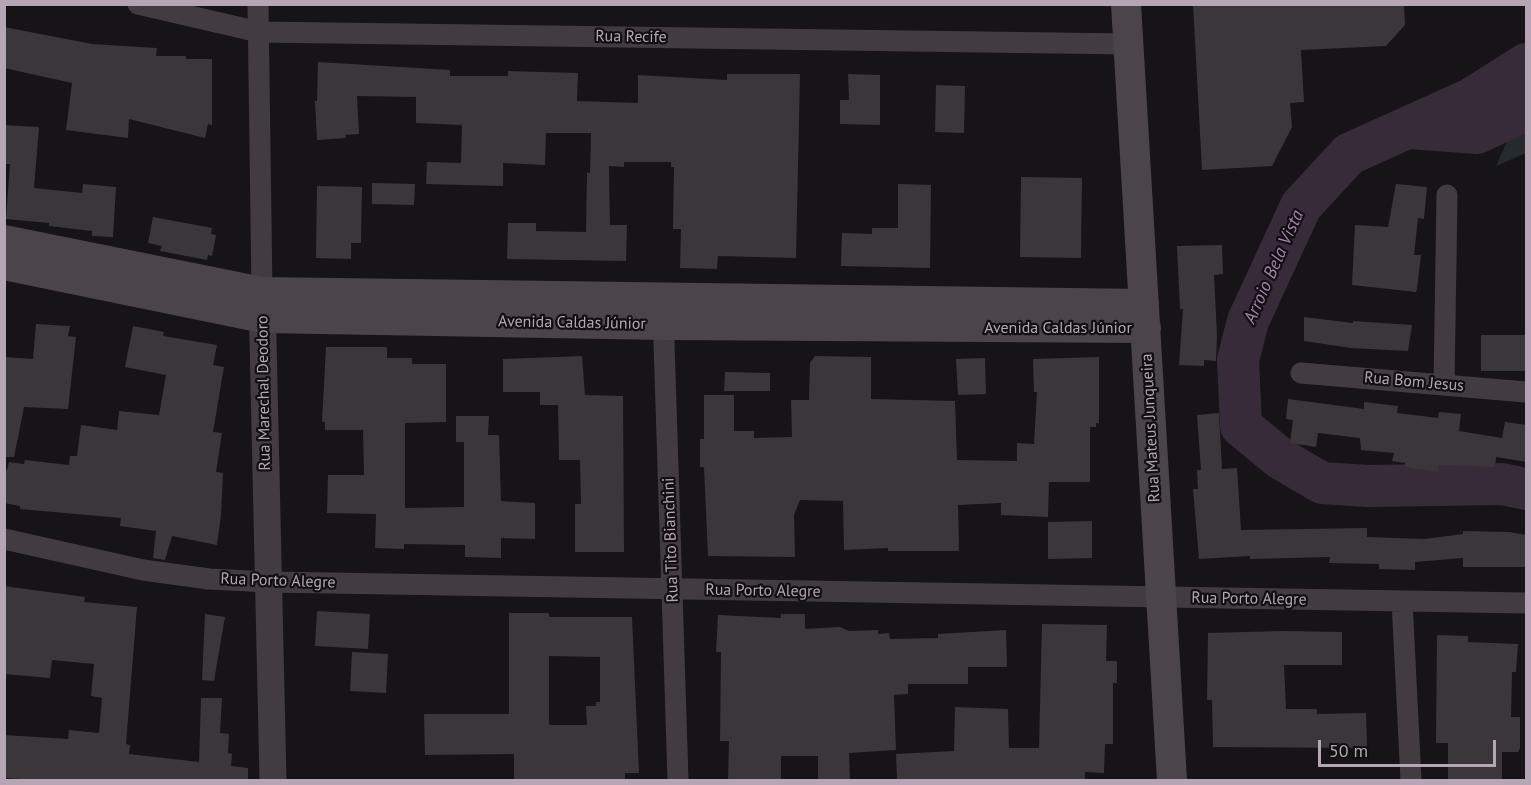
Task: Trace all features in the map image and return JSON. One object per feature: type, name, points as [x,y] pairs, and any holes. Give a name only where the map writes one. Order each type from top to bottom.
[{"type":"main road","name":"Rua Mateus Junqueira","points":[[1126,4],[1173,780]]},
{"type":"main road","name":"Avenida Caldas Júnior","points":[[4,240],[262,305]]},
{"type":"main road","name":"Avenida Caldas Júnior","points":[[4,265],[262,305],[663,312],[1145,316]]},
{"type":"street","name":"Rua Recife","points":[[138,4],[259,32],[1128,44]]},
{"type":"street","name":"Rua Marechal Deodoro","points":[[258,4],[262,305],[273,780]]},
{"type":"street","points":[[1444,384],[1447,195]]},
{"type":"street","name":"Rua Tito Bianchini","points":[[663,312],[678,780]]},
{"type":"street","name":"Rua Bom Jesus","points":[[1301,373],[1527,393]]},
{"type":"street","name":"Rua Porto Alegre","points":[[4,539],[143,570],[209,579],[269,582],[1527,603]]},
{"type":"street","points":[[1402,601],[1411,780]]},
{"type":"shaded area","points":[[1526,99],[1526,153],[1496,166]]},
{"type":"building","points":[[1193,4],[1404,4],[1405,25],[1386,46],[1301,50],[1304,102],[1290,103],[1292,127],[1272,166],[1202,170]]},
{"type":"building","points":[[4,27],[92,44],[157,48],[156,56],[212,59],[212,125],[208,124],[205,138],[129,119],[128,138],[66,130],[72,83],[4,68]]},
{"type":"building","points":[[318,62],[450,70],[450,76],[508,76],[508,71],[578,73],[577,101],[638,103],[638,75],[727,80],[727,74],[800,74],[796,258],[718,256],[717,269],[680,268],[681,229],[673,229],[674,167],[671,167],[671,162],[624,162],[624,167],[609,166],[610,225],[627,225],[626,261],[507,259],[508,223],[536,223],[536,231],[586,232],[587,173],[590,173],[591,133],[546,133],[545,165],[503,163],[503,186],[426,184],[427,162],[461,163],[462,125],[416,123],[416,97],[357,96],[359,134],[345,135],[346,138],[317,140],[315,101],[317,101]]},
{"type":"building","points":[[848,74],[880,75],[880,125],[840,124],[840,100],[849,100]]},
{"type":"building","points":[[936,85],[965,86],[964,133],[935,132]]},
{"type":"building","points":[[4,125],[39,127],[34,188],[82,193],[83,184],[116,187],[113,237],[92,236],[92,231],[49,226],[49,223],[6,219],[10,164],[4,164]]},
{"type":"building","points":[[1021,177],[1082,178],[1081,258],[1020,257]]},
{"type":"building","points":[[372,183],[415,184],[414,205],[372,204]]},
{"type":"building","points":[[898,184],[931,185],[930,268],[841,266],[842,233],[872,234],[872,228],[898,228]]},
{"type":"building","points":[[1396,184],[1427,187],[1424,219],[1418,218],[1414,255],[1421,255],[1416,292],[1352,285],[1355,225],[1388,227]]},
{"type":"building","points":[[317,186],[362,187],[361,243],[351,243],[351,259],[316,258]]},
{"type":"building","points":[[153,217],[212,228],[211,234],[216,235],[212,256],[208,255],[207,260],[160,251],[162,246],[148,243]]},
{"type":"building","points":[[1222,245],[1223,274],[1214,275],[1216,361],[1204,360],[1204,366],[1179,365],[1183,309],[1180,309],[1177,246]]},
{"type":"building","points":[[1304,317],[1353,323],[1353,321],[1412,325],[1408,351],[1351,348],[1304,341]]},
{"type":"building","points":[[36,324],[70,326],[68,336],[76,337],[68,409],[24,407],[14,457],[4,457],[4,357],[33,359]]},
{"type":"building","points":[[133,326],[164,332],[163,336],[217,345],[213,365],[224,367],[213,432],[222,433],[216,472],[223,473],[217,545],[172,536],[165,560],[153,558],[156,531],[120,526],[121,518],[20,509],[20,506],[4,503],[4,469],[7,470],[9,462],[24,464],[25,460],[69,465],[70,456],[77,456],[81,425],[117,430],[119,411],[159,415],[166,375],[125,367]]},
{"type":"building","points":[[1481,335],[1527,335],[1527,371],[1481,371]]},
{"type":"building","points":[[326,347],[387,347],[387,358],[412,358],[412,364],[446,364],[446,422],[405,423],[405,508],[464,507],[464,442],[456,442],[456,416],[489,416],[488,435],[499,435],[501,501],[535,503],[535,539],[501,538],[501,558],[465,557],[465,545],[404,544],[404,549],[375,548],[376,514],[327,513],[328,475],[364,475],[363,430],[325,430],[325,422],[322,422]]},
{"type":"building","points":[[582,356],[585,395],[623,396],[624,552],[575,552],[575,504],[581,504],[580,460],[559,460],[558,405],[540,405],[540,392],[503,392],[503,359]]},
{"type":"building","points":[[815,356],[871,357],[871,399],[955,401],[957,460],[1017,461],[1017,443],[1034,444],[1037,392],[1034,392],[1033,359],[1099,357],[1099,423],[1096,423],[1096,427],[1090,427],[1090,482],[1049,482],[1048,517],[1001,515],[1001,503],[958,505],[959,551],[888,551],[888,548],[844,550],[843,501],[800,500],[794,515],[795,557],[708,556],[704,467],[700,467],[700,439],[704,439],[704,395],[734,395],[734,431],[754,431],[754,438],[792,437],[791,400],[809,400],[810,363]]},
{"type":"building","points":[[985,358],[986,394],[958,395],[956,359]]},
{"type":"building","points":[[725,372],[770,373],[770,391],[724,391]]},
{"type":"building","points":[[1288,399],[1364,409],[1364,402],[1398,406],[1397,413],[1438,418],[1439,412],[1461,414],[1459,431],[1502,438],[1505,422],[1527,425],[1527,462],[1496,457],[1495,467],[1439,465],[1438,472],[1405,467],[1405,463],[1392,461],[1394,453],[1361,450],[1360,438],[1318,433],[1316,447],[1290,443],[1293,420],[1286,419]]},
{"type":"building","points":[[1219,413],[1222,469],[1237,468],[1241,530],[1367,528],[1367,537],[1425,539],[1463,534],[1463,531],[1509,532],[1527,535],[1527,567],[1463,567],[1463,558],[1415,562],[1415,570],[1379,569],[1379,564],[1329,563],[1330,557],[1250,559],[1250,556],[1199,559],[1193,489],[1198,489],[1197,470],[1201,470],[1197,415]]},
{"type":"building","points":[[1092,521],[1092,558],[1048,559],[1048,522]]},
{"type":"building","points":[[4,586],[85,597],[84,602],[137,607],[126,744],[130,745],[129,754],[199,762],[201,698],[222,698],[220,733],[229,734],[228,753],[232,754],[231,766],[248,768],[248,780],[4,778],[4,735],[68,739],[69,730],[99,733],[102,698],[91,696],[94,664],[52,660],[50,678],[4,674]]},
{"type":"building","points":[[317,611],[370,614],[368,649],[315,646]]},
{"type":"building","points":[[509,613],[549,613],[549,617],[632,617],[639,773],[625,773],[625,779],[514,780],[514,754],[425,755],[424,714],[509,714]],"holes":[[[549,656],[600,657],[600,702],[596,702],[596,706],[586,706],[587,725],[549,725]]]},
{"type":"building","points":[[205,614],[225,617],[214,681],[202,680]]},
{"type":"building","points":[[781,614],[805,614],[805,629],[840,627],[849,631],[878,630],[878,634],[889,633],[890,639],[938,638],[938,634],[1006,630],[1007,667],[968,667],[968,684],[908,684],[908,694],[894,695],[896,750],[849,753],[850,780],[818,780],[818,756],[781,756],[781,780],[728,780],[729,741],[720,741],[721,652],[716,652],[718,615],[781,618]]},
{"type":"building","points":[[1042,624],[1107,625],[1106,661],[1117,661],[1117,683],[1113,683],[1113,744],[1105,744],[1104,773],[1085,772],[1085,780],[897,780],[896,754],[954,751],[955,707],[1008,709],[1009,748],[1039,748]]},
{"type":"building","points":[[1342,632],[1342,665],[1284,665],[1286,709],[1317,709],[1317,714],[1366,713],[1367,748],[1213,747],[1212,700],[1207,700],[1208,633]]},
{"type":"building","points":[[1437,635],[1468,636],[1468,642],[1518,644],[1516,672],[1512,672],[1511,717],[1520,717],[1520,748],[1518,752],[1502,752],[1502,780],[1448,780],[1448,743],[1436,743]]},
{"type":"building","points":[[352,652],[388,654],[386,693],[350,691]]},
{"type":"waterway","name":"Arroio Bela Vista","points":[[1526,64],[1471,99],[1349,154],[1301,206],[1248,321],[1238,360],[1241,426],[1281,459],[1322,483],[1368,486],[1502,484],[1526,489]]},
{"type":"waterway","name":"Arroio Bela Vista","points":[[1410,128],[1477,133],[1526,110]]}]
